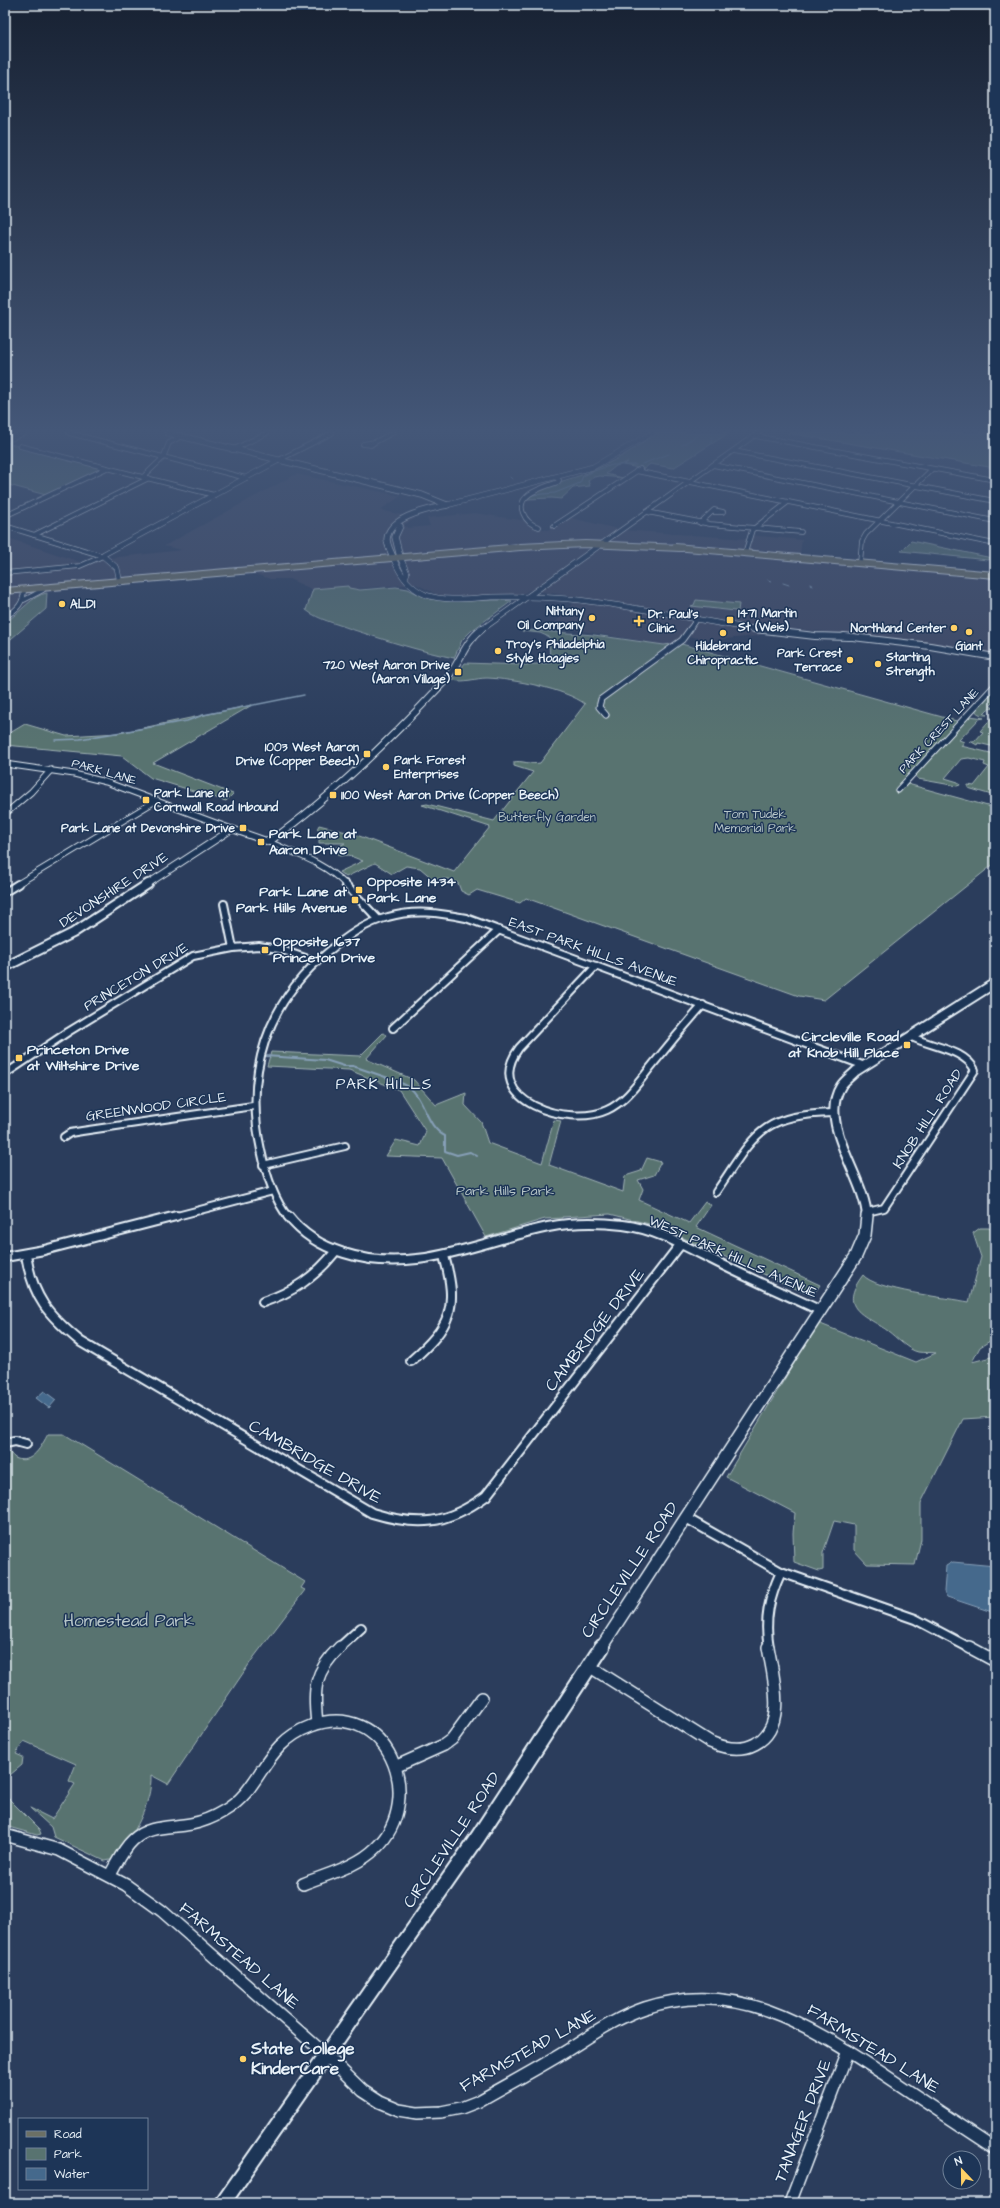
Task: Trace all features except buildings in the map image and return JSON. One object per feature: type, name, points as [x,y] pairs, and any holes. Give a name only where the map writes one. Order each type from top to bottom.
[{"type":"main road","points":[[388,536],[387,540],[393,557]]},
{"type":"main road","points":[[395,536],[394,540],[400,557]]},
{"type":"main road","points":[[24,591],[520,546],[600,545],[681,548],[995,575]]},
{"type":"main road","points":[[5,592],[43,590],[120,582]]},
{"type":"street","points":[[40,536],[103,556],[117,568],[120,582]]},
{"type":"street","points":[[5,573],[80,566],[103,556],[107,552],[137,536]]},
{"type":"street","points":[[269,842],[320,804],[374,753],[449,677],[472,636],[613,536]]},
{"type":"street","points":[[745,553],[749,536]]},
{"type":"street","points":[[860,563],[865,536]]},
{"type":"street","points":[[955,536],[995,544]]},
{"type":"street","points":[[393,557],[400,574],[416,590],[437,598],[550,598],[762,628],[918,645],[995,658]]},
{"type":"street","points":[[400,557],[407,573],[405,578]]},
{"type":"street","points":[[540,587],[539,595],[550,598]]},
{"type":"street","points":[[5,617],[12,613],[24,600],[43,590]]},
{"type":"street","points":[[24,591],[24,600]]},
{"type":"street","points":[[504,597],[514,600],[515,605]]},
{"type":"street","points":[[5,614],[12,613]]},
{"type":"street","points":[[606,715],[599,707],[601,699],[682,640],[697,618]]},
{"type":"street","name":"PARK CREST LANE","points":[[898,790],[995,685]]},
{"type":"street","name":"PARK LANE","points":[[5,764],[51,770],[100,780],[269,842],[314,861],[336,875],[378,919]]},
{"type":"street","points":[[5,814],[26,797],[51,770]]},
{"type":"street","points":[[5,892],[156,800]]},
{"type":"street","name":"DEVONSHIRE DRIVE","points":[[5,967],[74,932],[232,829]]},
{"type":"street","points":[[224,904],[233,948]]},
{"type":"street","name":"EAST PARK HILLS AVENUE","points":[[317,962],[352,932],[378,919],[408,913],[438,913],[466,918],[865,1066]]},
{"type":"street","points":[[393,1028],[499,930]]},
{"type":"street","name":"PRINCETON DRIVE","points":[[5,1074],[8,1067],[185,959],[233,948],[267,947],[291,952],[317,962]]},
{"type":"street","name":"WEST PARK HILLS AVENUE","points":[[317,962],[301,978],[283,1002],[265,1039],[260,1053],[254,1089],[253,1106],[263,1165],[272,1191],[290,1222],[311,1240],[335,1252],[365,1260],[380,1262],[416,1261],[444,1256],[546,1227],[593,1222],[623,1224],[639,1228],[680,1245],[819,1310]]},
{"type":"street","points":[[596,966],[519,1048],[510,1062],[509,1076],[512,1086],[528,1102],[548,1112],[570,1116],[595,1114],[606,1110],[624,1099],[702,1005]]},
{"type":"street","name":"CIRCLEVILLE ROAD","points":[[223,2203],[478,1837],[860,1248],[866,1233],[867,1212],[863,1195],[833,1113],[834,1098],[839,1087],[849,1076],[995,984]]},
{"type":"street","name":"KNOB HILL ROAD","points":[[867,1212],[884,1208],[922,1153],[951,1105],[972,1077],[975,1070],[972,1064],[960,1056],[927,1045],[912,1037]]},
{"type":"street","name":"GREENWOOD CIRCLE","points":[[64,1137],[70,1133],[82,1131],[253,1106]]},
{"type":"street","points":[[716,1192],[756,1135],[766,1125],[794,1114],[833,1113]]},
{"type":"street","points":[[263,1165],[346,1146]]},
{"type":"street","points":[[5,1257],[26,1255],[272,1191]]},
{"type":"street","name":"CAMBRIDGE DRIVE","points":[[26,1255],[29,1278],[40,1303],[51,1317],[81,1342],[372,1513],[396,1522],[424,1524],[442,1521],[458,1515],[486,1496],[680,1245]]},
{"type":"street","points":[[263,1302],[281,1296],[312,1279],[335,1252]]},
{"type":"street","points":[[411,1361],[438,1335],[452,1310],[454,1287],[444,1256]]},
{"type":"street","points":[[5,1443],[14,1441],[26,1444]]},
{"type":"street","points":[[686,1518],[781,1572],[915,1619],[995,1660]]},
{"type":"street","points":[[588,1666],[710,1742],[730,1749],[753,1745],[769,1732],[776,1712],[766,1622],[768,1602],[781,1572]]},
{"type":"street","points":[[317,1723],[314,1692],[319,1674],[328,1660],[361,1628]]},
{"type":"street","points":[[397,1766],[444,1745],[452,1739],[482,1698]]},
{"type":"street","points":[[110,1875],[132,1841],[145,1830],[161,1826],[192,1824],[210,1819],[228,1809],[243,1796],[276,1749],[285,1740],[317,1723],[340,1721],[362,1727],[381,1741],[397,1766],[401,1782],[399,1809],[386,1837],[377,1848],[364,1858],[304,1884]]},
{"type":"street","name":"FARMSTEAD LANE","points":[[5,1835],[59,1850],[110,1875],[162,1911],[245,1986],[326,2055],[363,2091],[380,2102],[399,2110],[417,2113],[441,2112],[461,2108],[479,2100],[625,2016],[646,2008],[670,2002],[723,1999],[753,2005],[796,2020],[848,2051],[995,2148]]},
{"type":"street","name":"TANAGER DRIVE","points":[[790,2203],[848,2051]]},
{"type":"shaded area","points":[[182,536],[706,536],[747,539],[748,536],[760,536],[802,540],[799,561],[995,579],[995,655],[859,635],[793,629],[791,633],[764,630],[762,634],[757,636],[713,640],[686,636],[678,643],[664,645],[552,626],[579,597],[529,590],[523,594],[453,597],[436,594],[416,584],[318,592],[289,579],[270,579],[251,573],[47,592],[20,612],[5,613],[5,537],[86,564],[110,558],[182,550],[164,546]]},
{"type":"green space","points":[[911,541],[992,558],[988,560],[901,551]]},
{"type":"green space","points":[[348,586],[349,588],[360,590],[396,587],[408,589],[424,597],[448,601],[512,601],[471,631],[462,640],[454,658],[415,649],[351,629],[322,619],[306,610],[313,589]]},
{"type":"green space","points":[[47,593],[46,609],[5,644],[5,622],[36,597]]},
{"type":"green space","points":[[696,600],[739,604],[738,611],[691,606],[694,605]]},
{"type":"green space","name":"Tom Tudek Memorial Park","points":[[527,630],[594,635],[664,645],[678,643],[960,722],[904,783],[995,808],[995,863],[824,1000],[799,996],[526,898],[520,903],[477,890],[469,895],[461,891],[458,883],[449,879],[433,879],[420,868],[406,866],[392,874],[375,863],[346,877],[339,872],[363,861],[348,855],[339,856],[336,848],[345,843],[319,843],[319,840],[327,835],[317,829],[319,825],[354,834],[454,872],[490,827],[422,805],[427,804],[494,821],[533,772],[514,766],[514,762],[540,763],[585,704],[552,689],[510,680],[487,678],[461,681],[453,680],[465,663],[524,665],[550,663],[549,637],[540,633],[522,631]]},
{"type":"green space","points":[[995,689],[995,701],[990,706],[994,708],[988,709],[984,713],[987,715],[977,713],[975,710]]},
{"type":"green space","points":[[252,705],[153,763],[233,794],[226,801],[151,778],[122,756],[5,745],[5,736],[25,724],[66,736],[119,733]]},
{"type":"green space","points":[[995,714],[995,747],[978,743],[977,745],[970,741],[975,741],[983,732],[980,731]]},
{"type":"green space","points":[[970,716],[984,718],[979,719],[959,740],[964,742],[961,746],[995,754],[995,796],[968,788],[968,785],[974,786],[989,767],[984,765],[985,762],[969,758],[961,759],[945,778],[958,782],[960,785],[957,786],[918,779],[915,775]]},
{"type":"green space","name":"Park Hills Park","points":[[383,1033],[387,1035],[366,1059],[414,1080],[436,1105],[466,1093],[465,1105],[481,1122],[488,1143],[542,1163],[554,1120],[561,1121],[549,1165],[623,1192],[625,1176],[641,1171],[647,1158],[661,1162],[654,1175],[638,1180],[643,1189],[639,1200],[689,1223],[705,1202],[711,1205],[696,1227],[820,1285],[812,1296],[657,1226],[610,1214],[545,1219],[486,1237],[442,1158],[386,1156],[396,1140],[420,1146],[426,1132],[399,1090],[349,1070],[267,1066],[271,1052],[360,1056]]},
{"type":"green space","points":[[980,1228],[989,1228],[995,1232],[995,1338],[980,1347],[972,1362],[995,1356],[995,1417],[963,1419],[921,1503],[921,1539],[915,1565],[867,1564],[854,1550],[854,1525],[834,1521],[823,1553],[823,1570],[819,1571],[794,1562],[793,1533],[795,1513],[726,1477],[818,1323],[916,1362],[936,1353],[918,1352],[910,1349],[888,1331],[863,1315],[853,1303],[853,1296],[856,1286],[863,1275],[870,1280],[896,1289],[969,1302],[981,1257],[973,1233]]},
{"type":"green space","name":"Homestead Park","points":[[48,1434],[64,1434],[305,1582],[301,1588],[305,1590],[254,1657],[168,1784],[151,1775],[145,1808],[135,1830],[116,1859],[105,1861],[54,1837],[51,1827],[30,1808],[52,1819],[75,1784],[69,1781],[76,1764],[24,1741],[16,1754],[23,1757],[22,1765],[10,1775],[5,1776],[5,1450],[15,1458],[21,1460],[26,1459],[36,1453]]},
{"type":"green space","points":[[5,1795],[39,1829],[41,1834],[37,1835],[5,1826]]},
{"type":"water","points":[[44,1391],[56,1400],[49,1408],[36,1398]]},
{"type":"water","points":[[953,1562],[995,1566],[995,1613],[947,1597],[944,1592],[946,1566]]},
{"type":"waterway","points":[[783,583],[789,585]]},
{"type":"waterway","points":[[55,740],[80,739],[187,721],[203,715],[304,695]]},
{"type":"waterway","points":[[265,1056],[325,1060],[344,1066],[353,1066],[405,1085],[409,1087],[419,1098],[429,1120],[439,1132],[445,1136],[445,1151],[457,1155],[470,1152],[477,1156]]},
{"type":"place","name":"ALDI","points":[[62,604]]},
{"type":"place","name":"Nittany Oil Company","points":[[592,618]]},
{"type":"place","name":"1471 Martin St (Weis)","points":[[730,620]]},
{"type":"place","name":"Dr. Paul's Clinic","points":[[639,621]]},
{"type":"place","name":"Northland Center","points":[[954,628]]},
{"type":"place","name":"Giant","points":[[969,632]]},
{"type":"place","name":"Hildebrand Chiropractic","points":[[723,633]]},
{"type":"place","name":"Troy's Philadelphia Style Hoagies","points":[[498,651]]},
{"type":"place","name":"Park Crest Terrace","points":[[850,660]]},
{"type":"place","name":"Starting Strength","points":[[878,664]]},
{"type":"place","name":"720 West Aaron Drive (Aaron Village)","points":[[458,672]]},
{"type":"place","name":"1003 West Aaron Drive (Copper Beech)","points":[[367,754]]},
{"type":"place","name":"Park Forest Enterprises","points":[[386,767]]},
{"type":"place","name":"1100 West Aaron Drive (Copper Beech)","points":[[333,795]]},
{"type":"place","name":"Park Lane at Cornwall Road Inbound","points":[[146,800]]},
{"type":"place","name":"Park Lane at Devonshire Drive","points":[[243,828]]},
{"type":"place","name":"Park Lane at Aaron Drive","points":[[261,842]]},
{"type":"place","name":"Opposite 1434 Park Lane","points":[[359,890]]},
{"type":"place","name":"Park Lane at Park Hills Avenue","points":[[355,900]]},
{"type":"place","name":"Opposite 1637 Princeton Drive","points":[[265,950]]},
{"type":"place","name":"Circleville Road at Knob Hill Place","points":[[907,1045]]},
{"type":"place","name":"Princeton Drive at Wiltshire Drive","points":[[19,1058]]},
{"type":"place","name":"State College KinderCare","points":[[243,2059]]},
{"type":"district","name":"PARK HILLS","points":[[384,1084]]},
{"type":"park label","name":"Butterfly Garden","points":[[547,817]]}]
